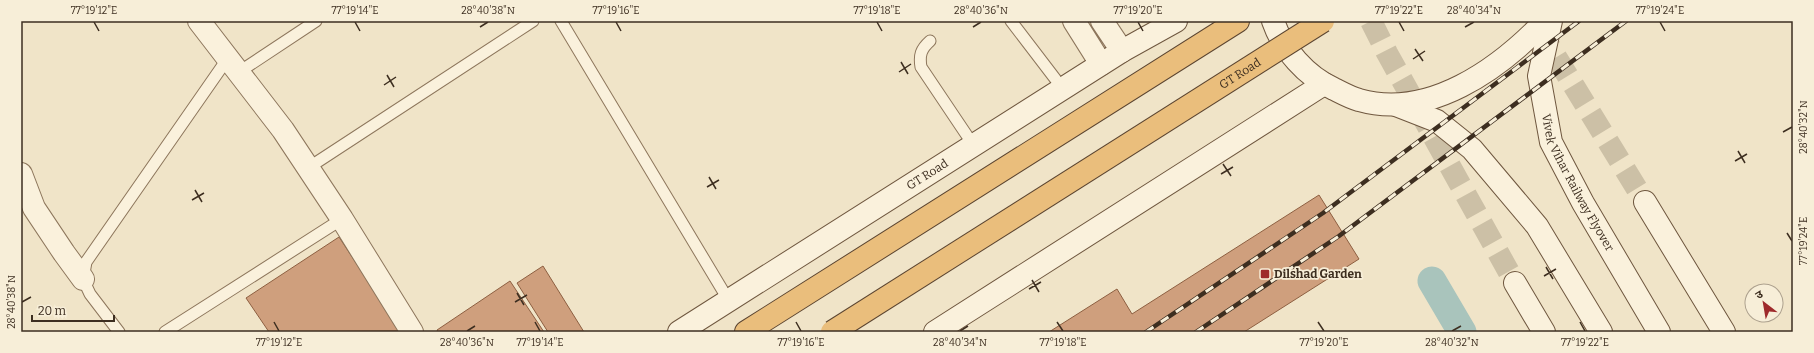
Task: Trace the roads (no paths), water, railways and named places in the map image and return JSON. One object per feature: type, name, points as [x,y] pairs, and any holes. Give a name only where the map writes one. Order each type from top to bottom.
[{"type":"highway","points":[[746,332],[1238,21]]},
{"type":"highway","name":"GT Road","points":[[832,332],[1323,21]]},
{"type":"main road","points":[[198,21],[283,130],[342,219],[412,332]]},
{"type":"main road","points":[[1074,21],[1101,64]]},
{"type":"main road","points":[[1102,21],[1122,51]]},
{"type":"main road","name":"GT Road","points":[[679,332],[1101,64],[1176,21]]},
{"type":"main road","points":[[1273,21],[1284,44],[1295,60],[1324,84],[1358,100],[1395,105],[1437,121],[1472,149],[1537,226],[1601,332]]},
{"type":"main road","points":[[1395,105],[1414,103],[1435,97],[1461,85],[1487,70],[1511,53],[1545,21]]},
{"type":"main road","name":"Vivek Vihar Railway Flyover","points":[[1552,21],[1539,76],[1551,142],[1583,203],[1658,332]]},
{"type":"main road","points":[[935,332],[1324,84]]},
{"type":"main road","points":[[21,174],[34,208],[64,254],[83,279]]},
{"type":"main road","points":[[1645,202],[1724,332]]},
{"type":"main road","points":[[1514,283],[1544,332]]},
{"type":"lane","points":[[119,332],[90,294],[83,279],[86,262],[102,237],[233,65],[316,21]]},
{"type":"lane","points":[[308,168],[533,21]]},
{"type":"lane","points":[[1010,21],[1063,89]]},
{"type":"lane","points":[[563,22],[729,301]]},
{"type":"lane","points":[[930,41],[922,49],[920,58],[921,67],[974,146]]},
{"type":"lane","points":[[165,332],[342,219]]},
{"type":"waterway","points":[[1432,281],[1462,332]]},
{"type":"tunnel","points":[[1371,21],[1387,53],[1515,283]]},
{"type":"tunnel","points":[[1539,29],[1645,202]]},
{"type":"railway","points":[[1146,332],[1323,213],[1579,21]]},
{"type":"railway","points":[[1196,332],[1339,236],[1626,21]]},
{"type":"place","name":"Dilshad Garden","points":[[1265,274]]}]
